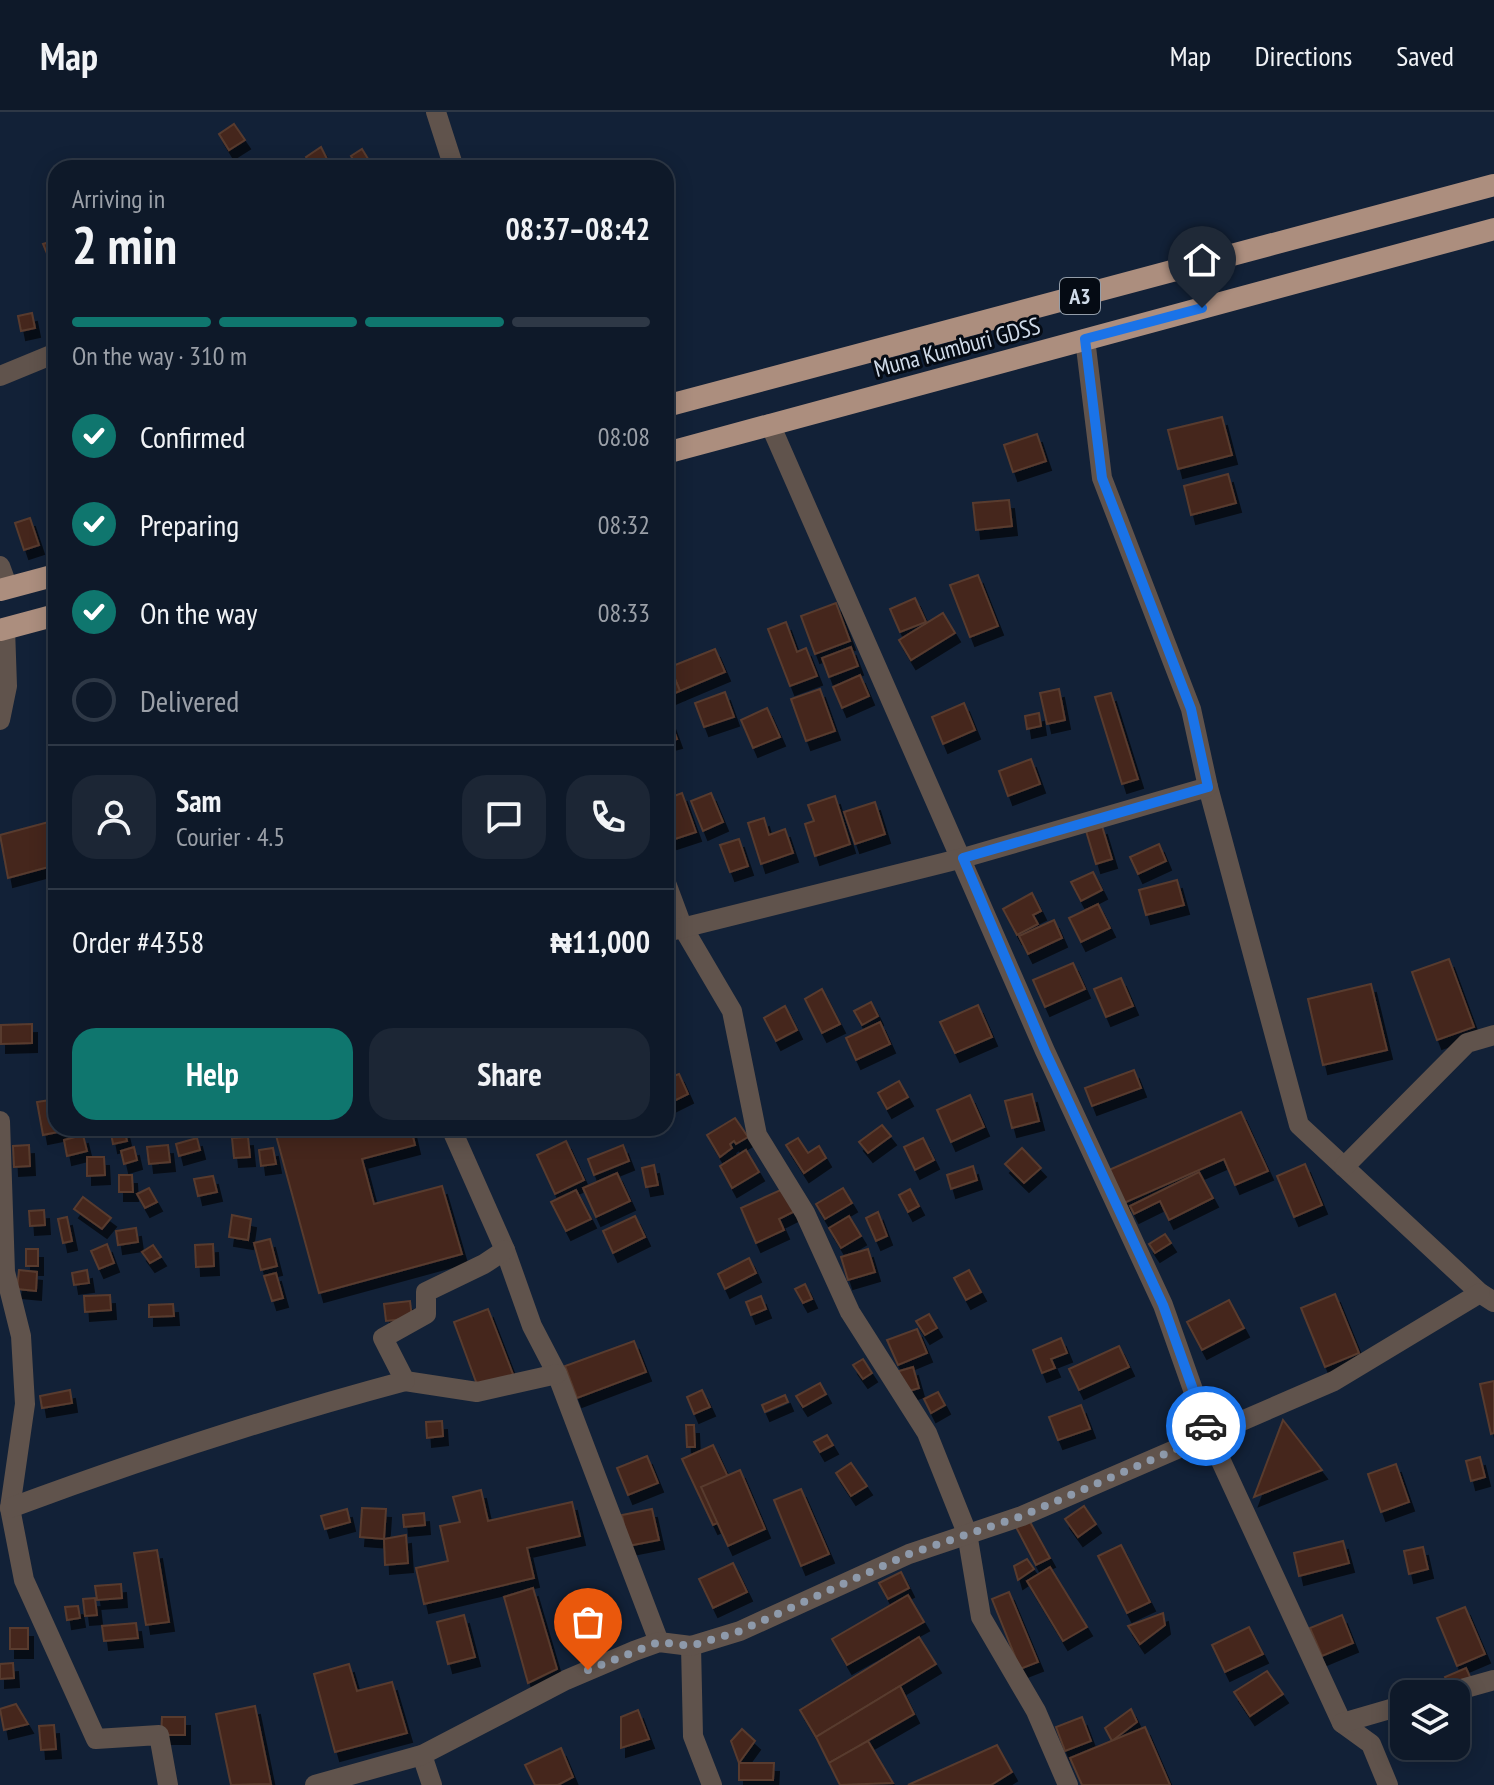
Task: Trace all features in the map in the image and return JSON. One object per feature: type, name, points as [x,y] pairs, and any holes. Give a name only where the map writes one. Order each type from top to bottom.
[{"type":"highway","name":"Muna Kumburi GDSS","points":[[674,404],[1494,185]]},
{"type":"highway","name":"Muna Kumburi GDSS","points":[[674,451],[1494,229]]},
{"type":"highway","points":[[4,589],[48,577]]},
{"type":"highway","points":[[3,629],[48,617]]},
{"type":"street","points":[[436,112],[451,160]]},
{"type":"street","points":[[315,1785],[422,1755],[566,1680],[659,1642],[691,1646],[740,1631],[909,1554],[1022,1516],[1334,1381],[1487,1297],[1299,1125],[1208,787],[1191,709],[1102,478],[1085,339]]},
{"type":"street","points":[[0,376],[48,356]]},
{"type":"street","points":[[770,424],[963,858],[1045,1051],[1163,1305],[1209,1435],[1342,1723],[1371,1744],[1388,1785]]},
{"type":"street","points":[[0,566],[4,589]]},
{"type":"street","points":[[0,720],[7,686],[3,629]]},
{"type":"street","points":[[1068,1785],[1036,1711],[981,1617],[967,1533],[927,1433],[850,1312],[805,1213],[757,1135],[732,1011],[674,929],[963,858],[1208,787]]},
{"type":"street","points":[[1344,1167],[1467,1043],[1494,1035]]},
{"type":"street","points":[[0,1121],[3,1272],[21,1336],[25,1404],[7,1496],[24,1580],[96,1739],[159,1735],[168,1785]]},
{"type":"street","points":[[455,1136],[505,1250],[532,1326],[557,1374],[659,1642]]},
{"type":"street","points":[[405,1381],[383,1338],[426,1314],[426,1292],[484,1264],[505,1250]]},
{"type":"street","points":[[7,1496],[318,1403],[405,1381],[477,1392],[557,1374]]},
{"type":"street","points":[[691,1646],[693,1736],[712,1785]]},
{"type":"street","points":[[1470,1687],[1494,1680]]},
{"type":"street","points":[[1342,1723],[1390,1709]]},
{"type":"street","points":[[422,1755],[432,1785]]},
{"type":"building","points":[[234,124],[245,140],[229,150],[219,134]]},
{"type":"building","points":[[321,147],[327,159],[308,160],[306,157]]},
{"type":"building","points":[[362,149],[369,160],[353,160],[351,156]]},
{"type":"building","points":[[32,313],[35,328],[21,331],[18,316]]},
{"type":"building","points":[[1222,417],[1232,455],[1178,469],[1168,430]]},
{"type":"building","points":[[1037,434],[1046,461],[1013,472],[1004,445]]},
{"type":"building","points":[[1228,474],[1236,503],[1191,515],[1184,486]]},
{"type":"building","points":[[1009,500],[1012,526],[976,530],[973,503]]},
{"type":"building","points":[[30,518],[39,545],[24,550],[15,523]]},
{"type":"building","points":[[978,575],[998,626],[970,637],[950,585]]},
{"type":"building","points":[[915,598],[926,622],[900,632],[890,609]]},
{"type":"building","points":[[836,603],[850,641],[815,654],[801,616]]},
{"type":"building","points":[[943,613],[955,633],[911,660],[899,640]]},
{"type":"building","points":[[786,622],[797,652],[806,648],[817,676],[790,686],[768,629]]},
{"type":"building","points":[[851,647],[858,666],[829,677],[822,658]]},
{"type":"building","points":[[715,649],[725,672],[680,691],[674,677],[674,665]]},
{"type":"building","points":[[860,675],[869,696],[842,708],[833,687]]},
{"type":"building","points":[[674,677],[680,691],[674,694]]},
{"type":"building","points":[[820,689],[835,731],[806,741],[791,699]]},
{"type":"building","points":[[1059,689],[1065,720],[1047,724],[1040,693]]},
{"type":"building","points":[[725,692],[734,717],[704,727],[695,703]]},
{"type":"building","points":[[1111,693],[1138,779],[1122,784],[1095,697]]},
{"type":"building","points":[[964,703],[975,730],[943,744],[932,717]]},
{"type":"building","points":[[767,708],[780,737],[753,748],[741,720]]},
{"type":"building","points":[[1039,713],[1041,726],[1027,729],[1025,716]]},
{"type":"building","points":[[1031,759],[1040,784],[1008,796],[999,771]]},
{"type":"building","points":[[682,793],[696,832],[674,839],[674,796]]},
{"type":"building","points":[[711,793],[723,822],[703,831],[691,801]]},
{"type":"building","points":[[835,796],[850,844],[815,856],[805,824],[814,821],[808,805]]},
{"type":"building","points":[[875,802],[885,834],[855,844],[844,812]]},
{"type":"building","points":[[764,818],[769,835],[785,829],[793,853],[761,864],[748,823]]},
{"type":"building","points":[[48,822],[48,867],[8,878],[0,835]]},
{"type":"building","points":[[1102,826],[1112,859],[1096,864],[1086,831]]},
{"type":"building","points":[[739,839],[748,866],[730,872],[720,845]]},
{"type":"building","points":[[1159,844],[1166,861],[1138,874],[1130,857]]},
{"type":"building","points":[[1093,872],[1102,890],[1081,901],[1071,882]]},
{"type":"building","points":[[1177,880],[1184,905],[1146,915],[1139,890]]},
{"type":"building","points":[[1032,893],[1041,911],[1033,915],[1038,924],[1017,935],[1003,909]]},
{"type":"building","points":[[1098,904],[1110,928],[1081,942],[1069,918]]},
{"type":"building","points":[[1054,920],[1062,938],[1028,954],[1019,936]]},
{"type":"building","points":[[1449,959],[1474,1027],[1437,1040],[1412,972]]},
{"type":"building","points":[[1073,963],[1085,989],[1045,1007],[1033,980]]},
{"type":"building","points":[[1121,978],[1133,1006],[1106,1017],[1094,989]]},
{"type":"building","points":[[1371,984],[1387,1050],[1323,1065],[1308,999]]},
{"type":"building","points":[[822,989],[840,1024],[822,1033],[805,999]]},
{"type":"building","points":[[871,1002],[878,1016],[862,1025],[854,1011]]},
{"type":"building","points":[[978,1005],[992,1037],[955,1053],[940,1022]]},
{"type":"building","points":[[785,1006],[797,1030],[776,1041],[764,1018]]},
{"type":"building","points":[[880,1022],[890,1044],[856,1060],[846,1038]]},
{"type":"building","points":[[32,1024],[32,1043],[1,1044],[1,1025]]},
{"type":"building","points":[[1134,1070],[1141,1088],[1092,1106],[1085,1088]]},
{"type":"building","points":[[679,1074],[688,1094],[674,1101],[674,1076]]},
{"type":"building","points":[[899,1081],[908,1097],[887,1109],[878,1093]]},
{"type":"building","points":[[1032,1094],[1039,1121],[1012,1128],[1005,1101]]},
{"type":"building","points":[[970,1095],[984,1127],[951,1142],[937,1110]]},
{"type":"building","points":[[48,1100],[48,1134],[43,1135],[37,1102]]},
{"type":"building","points":[[1241,1112],[1268,1171],[1235,1185],[1224,1159],[1124,1203],[1109,1170]]},
{"type":"building","points":[[735,1118],[748,1137],[736,1144],[734,1141],[730,1144],[732,1148],[720,1157],[707,1135]]},
{"type":"building","points":[[882,1125],[891,1136],[868,1153],[859,1142]]},
{"type":"building","points":[[83,1136],[87,1151],[67,1156],[64,1140]]},
{"type":"building","points":[[112,1136],[126,1136],[127,1141],[113,1144]]},
{"type":"building","points":[[276,1136],[413,1136],[415,1145],[362,1159],[374,1204],[442,1186],[462,1254],[319,1293]]},
{"type":"building","points":[[248,1137],[250,1157],[234,1158],[232,1138]]},
{"type":"building","points":[[197,1138],[200,1150],[179,1156],[176,1144]]},
{"type":"building","points":[[798,1138],[808,1153],[819,1146],[826,1158],[804,1173],[786,1145]]},
{"type":"building","points":[[923,1138],[934,1160],[915,1170],[904,1147]]},
{"type":"building","points":[[566,1141],[584,1180],[555,1194],[537,1155]]},
{"type":"building","points":[[29,1145],[30,1166],[14,1167],[13,1146]]},
{"type":"building","points":[[168,1145],[170,1162],[149,1164],[147,1147]]},
{"type":"building","points":[[623,1145],[629,1161],[594,1175],[588,1159]]},
{"type":"building","points":[[134,1147],[137,1160],[124,1164],[121,1151]]},
{"type":"building","points":[[273,1148],[276,1164],[261,1166],[259,1150]]},
{"type":"building","points":[[1022,1148],[1041,1168],[1024,1183],[1005,1164]]},
{"type":"building","points":[[746,1150],[759,1172],[732,1188],[720,1166]]},
{"type":"building","points":[[87,1157],[104,1157],[105,1175],[87,1176]]},
{"type":"building","points":[[1305,1164],[1322,1205],[1294,1217],[1277,1176]]},
{"type":"building","points":[[654,1165],[658,1185],[646,1187],[642,1168]]},
{"type":"building","points":[[973,1166],[977,1180],[951,1189],[947,1175]]},
{"type":"building","points":[[1199,1172],[1213,1198],[1169,1220],[1160,1201],[1134,1214],[1130,1206]]},
{"type":"building","points":[[617,1173],[630,1201],[596,1217],[583,1188]]},
{"type":"building","points":[[119,1175],[132,1175],[133,1192],[119,1192]]},
{"type":"building","points":[[213,1176],[217,1192],[198,1196],[194,1179]]},
{"type":"building","points":[[149,1188],[157,1202],[145,1208],[137,1194]]},
{"type":"building","points":[[785,1188],[795,1211],[779,1219],[784,1230],[756,1243],[741,1208]]},
{"type":"building","points":[[843,1188],[852,1203],[825,1219],[816,1204]]},
{"type":"building","points":[[910,1189],[919,1206],[908,1212],[899,1195]]},
{"type":"building","points":[[576,1190],[591,1219],[566,1231],[551,1202]]},
{"type":"building","points":[[83,1197],[111,1218],[102,1229],[74,1209]]},
{"type":"building","points":[[44,1210],[45,1225],[30,1226],[29,1211]]},
{"type":"building","points":[[878,1212],[887,1236],[876,1241],[866,1218]]},
{"type":"building","points":[[232,1215],[251,1219],[248,1240],[229,1237]]},
{"type":"building","points":[[635,1216],[645,1237],[613,1253],[603,1231]]},
{"type":"building","points":[[849,1216],[861,1236],[841,1248],[829,1228]]},
{"type":"building","points":[[67,1217],[72,1241],[63,1243],[58,1219]]},
{"type":"building","points":[[136,1228],[138,1242],[118,1245],[116,1231]]},
{"type":"building","points":[[1165,1234],[1171,1243],[1155,1253],[1149,1244]]},
{"type":"building","points":[[270,1239],[277,1266],[261,1270],[254,1243]]},
{"type":"building","points":[[107,1244],[114,1263],[99,1269],[91,1251]]},
{"type":"building","points":[[213,1244],[214,1266],[196,1267],[195,1245]]},
{"type":"building","points":[[153,1245],[161,1257],[150,1263],[142,1252]]},
{"type":"building","points":[[26,1249],[38,1249],[38,1266],[26,1266]]},
{"type":"building","points":[[868,1249],[875,1272],[848,1280],[841,1257]]},
{"type":"building","points":[[749,1258],[756,1273],[725,1289],[718,1274]]},
{"type":"building","points":[[19,1270],[37,1272],[36,1291],[17,1289]]},
{"type":"building","points":[[87,1270],[89,1283],[74,1285],[72,1273]]},
{"type":"building","points":[[969,1270],[981,1292],[966,1300],[954,1278]]},
{"type":"building","points":[[276,1273],[283,1298],[272,1301],[264,1276]]},
{"type":"building","points":[[805,1284],[812,1299],[803,1303],[795,1289]]},
{"type":"building","points":[[1335,1294],[1359,1353],[1325,1367],[1301,1308]]},
{"type":"building","points":[[110,1295],[111,1310],[85,1312],[84,1296]]},
{"type":"building","points":[[761,1296],[766,1309],[751,1315],[746,1302]]},
{"type":"building","points":[[1229,1300],[1244,1328],[1202,1350],[1187,1322]]},
{"type":"building","points":[[410,1301],[412,1318],[386,1321],[384,1304]]},
{"type":"building","points":[[173,1304],[174,1316],[149,1317],[149,1305]]},
{"type":"building","points":[[488,1309],[514,1377],[479,1390],[454,1322]]},
{"type":"building","points":[[929,1314],[937,1328],[925,1335],[916,1321]]},
{"type":"building","points":[[917,1329],[927,1353],[898,1365],[887,1340]]},
{"type":"building","points":[[1061,1338],[1067,1353],[1051,1359],[1055,1368],[1042,1373],[1033,1350]]},
{"type":"building","points":[[634,1341],[646,1372],[577,1398],[565,1366]]},
{"type":"building","points":[[1119,1346],[1129,1367],[1079,1390],[1069,1369]]},
{"type":"building","points":[[863,1359],[872,1373],[863,1379],[853,1365]]},
{"type":"building","points":[[913,1367],[919,1388],[903,1393],[896,1372]]},
{"type":"building","points":[[1494,1381],[1494,1433],[1491,1434],[1480,1384]]},
{"type":"building","points":[[820,1383],[826,1394],[803,1407],[796,1396]]},
{"type":"building","points":[[70,1390],[72,1403],[42,1408],[40,1396]]},
{"type":"building","points":[[702,1390],[710,1407],[694,1414],[687,1397]]},
{"type":"building","points":[[938,1392],[945,1405],[931,1413],[924,1399]]},
{"type":"building","points":[[785,1395],[788,1402],[765,1412],[762,1405]]},
{"type":"building","points":[[1081,1405],[1090,1429],[1058,1440],[1049,1417]]},
{"type":"building","points":[[1283,1420],[1322,1470],[1254,1497]]},
{"type":"building","points":[[442,1421],[443,1436],[427,1438],[426,1422]]},
{"type":"building","points":[[686,1425],[694,1425],[695,1447],[687,1447]]},
{"type":"building","points":[[827,1435],[833,1445],[820,1452],[814,1442]]},
{"type":"building","points":[[713,1445],[744,1511],[713,1525],[682,1459]]},
{"type":"building","points":[[647,1456],[658,1483],[628,1495],[617,1468]]},
{"type":"building","points":[[1480,1457],[1485,1477],[1471,1481],[1466,1461]]},
{"type":"building","points":[[851,1463],[867,1486],[851,1496],[836,1473]]},
{"type":"building","points":[[1396,1464],[1409,1502],[1381,1512],[1368,1474]]},
{"type":"building","points":[[740,1470],[765,1529],[728,1546],[701,1487]]},
{"type":"building","points":[[801,1489],[829,1554],[801,1566],[774,1500]]},
{"type":"building","points":[[481,1490],[488,1521],[572,1502],[580,1536],[527,1548],[534,1578],[424,1604],[416,1568],[448,1561],[440,1526],[460,1522],[453,1497]]},
{"type":"building","points":[[1084,1506],[1096,1524],[1078,1537],[1065,1519]]},
{"type":"building","points":[[362,1508],[386,1509],[384,1539],[360,1537]]},
{"type":"building","points":[[347,1509],[350,1522],[325,1529],[321,1516]]},
{"type":"building","points":[[652,1509],[659,1540],[628,1546],[622,1515]]},
{"type":"building","points":[[424,1513],[425,1525],[404,1527],[403,1515]]},
{"type":"building","points":[[1029,1520],[1050,1558],[1036,1565],[1016,1527]]},
{"type":"building","points":[[406,1535],[408,1563],[385,1565],[384,1539]]},
{"type":"building","points":[[1343,1541],[1349,1563],[1299,1576],[1294,1553]]},
{"type":"building","points":[[1121,1545],[1150,1602],[1127,1613],[1098,1556]]},
{"type":"building","points":[[1423,1547],[1428,1569],[1409,1574],[1404,1551]]},
{"type":"building","points":[[157,1550],[169,1622],[146,1625],[134,1553]]},
{"type":"building","points":[[1027,1559],[1034,1569],[1018,1580],[1014,1566]]},
{"type":"building","points":[[733,1563],[747,1592],[713,1608],[699,1579]]},
{"type":"building","points":[[1050,1567],[1087,1627],[1063,1641],[1027,1581]]},
{"type":"building","points":[[901,1572],[909,1588],[888,1599],[879,1583]]},
{"type":"building","points":[[121,1584],[122,1598],[97,1600],[95,1586]]},
{"type":"building","points":[[533,1588],[557,1669],[528,1683],[504,1597]]},
{"type":"building","points":[[1009,1592],[1038,1662],[1020,1669],[992,1599]]},
{"type":"building","points":[[908,1595],[924,1622],[847,1665],[832,1639]]},
{"type":"building","points":[[95,1598],[97,1615],[85,1616],[83,1599]]},
{"type":"building","points":[[78,1606],[80,1618],[67,1620],[65,1607]]},
{"type":"building","points":[[1465,1607],[1485,1654],[1457,1666],[1437,1618]]},
{"type":"building","points":[[1163,1613],[1165,1625],[1140,1644],[1128,1626]]},
{"type":"building","points":[[464,1615],[475,1657],[448,1664],[437,1622]]},
{"type":"building","points":[[1342,1615],[1353,1643],[1322,1656],[1310,1628]]},
{"type":"building","points":[[136,1623],[138,1638],[104,1641],[102,1626]]},
{"type":"building","points":[[1249,1627],[1263,1654],[1225,1672],[1212,1645]]},
{"type":"building","points":[[10,1628],[28,1628],[28,1649],[10,1649]]},
{"type":"building","points":[[919,1637],[936,1664],[816,1737],[800,1710]]},
{"type":"building","points":[[13,1663],[14,1678],[0,1679],[0,1664]]},
{"type":"building","points":[[349,1664],[357,1691],[392,1682],[407,1733],[335,1752],[314,1674]]},
{"type":"building","points":[[1466,1668],[1471,1679],[1446,1680],[1445,1677]]},
{"type":"building","points":[[1267,1671],[1283,1694],[1250,1716],[1234,1692]]},
{"type":"building","points":[[900,1686],[914,1714],[829,1763],[816,1737]]},
{"type":"building","points":[[16,1704],[28,1724],[4,1730],[0,1709]]},
{"type":"building","points":[[255,1706],[271,1784],[231,1785],[216,1714]]},
{"type":"building","points":[[1131,1709],[1137,1722],[1112,1741],[1105,1728]]},
{"type":"building","points":[[638,1710],[649,1739],[621,1748],[621,1717]]},
{"type":"building","points":[[162,1717],[185,1717],[185,1735],[161,1735]]},
{"type":"building","points":[[1082,1717],[1091,1741],[1065,1751],[1056,1727]]},
{"type":"building","points":[[54,1725],[56,1749],[41,1750],[39,1726]]},
{"type":"building","points":[[1145,1727],[1170,1785],[1082,1785],[1070,1758]]},
{"type":"building","points":[[742,1729],[755,1741],[739,1763],[731,1741]]},
{"type":"building","points":[[868,1741],[893,1783],[840,1785],[829,1763]]},
{"type":"building","points":[[997,1745],[1012,1772],[991,1785],[908,1785]]},
{"type":"building","points":[[561,1748],[573,1777],[558,1785],[535,1785],[525,1765]]},
{"type":"building","points":[[739,1763],[774,1763],[773,1780],[739,1780]]},
{"type":"way so far","points":[[588,1670],[659,1642],[691,1646],[740,1631],[909,1554],[1022,1516],[1209,1435],[1206,1426]]},
{"type":"route","points":[[1202,308],[1085,339],[1102,478],[1191,709],[1208,787],[963,858],[1045,1051],[1163,1305],[1206,1426]]}]
